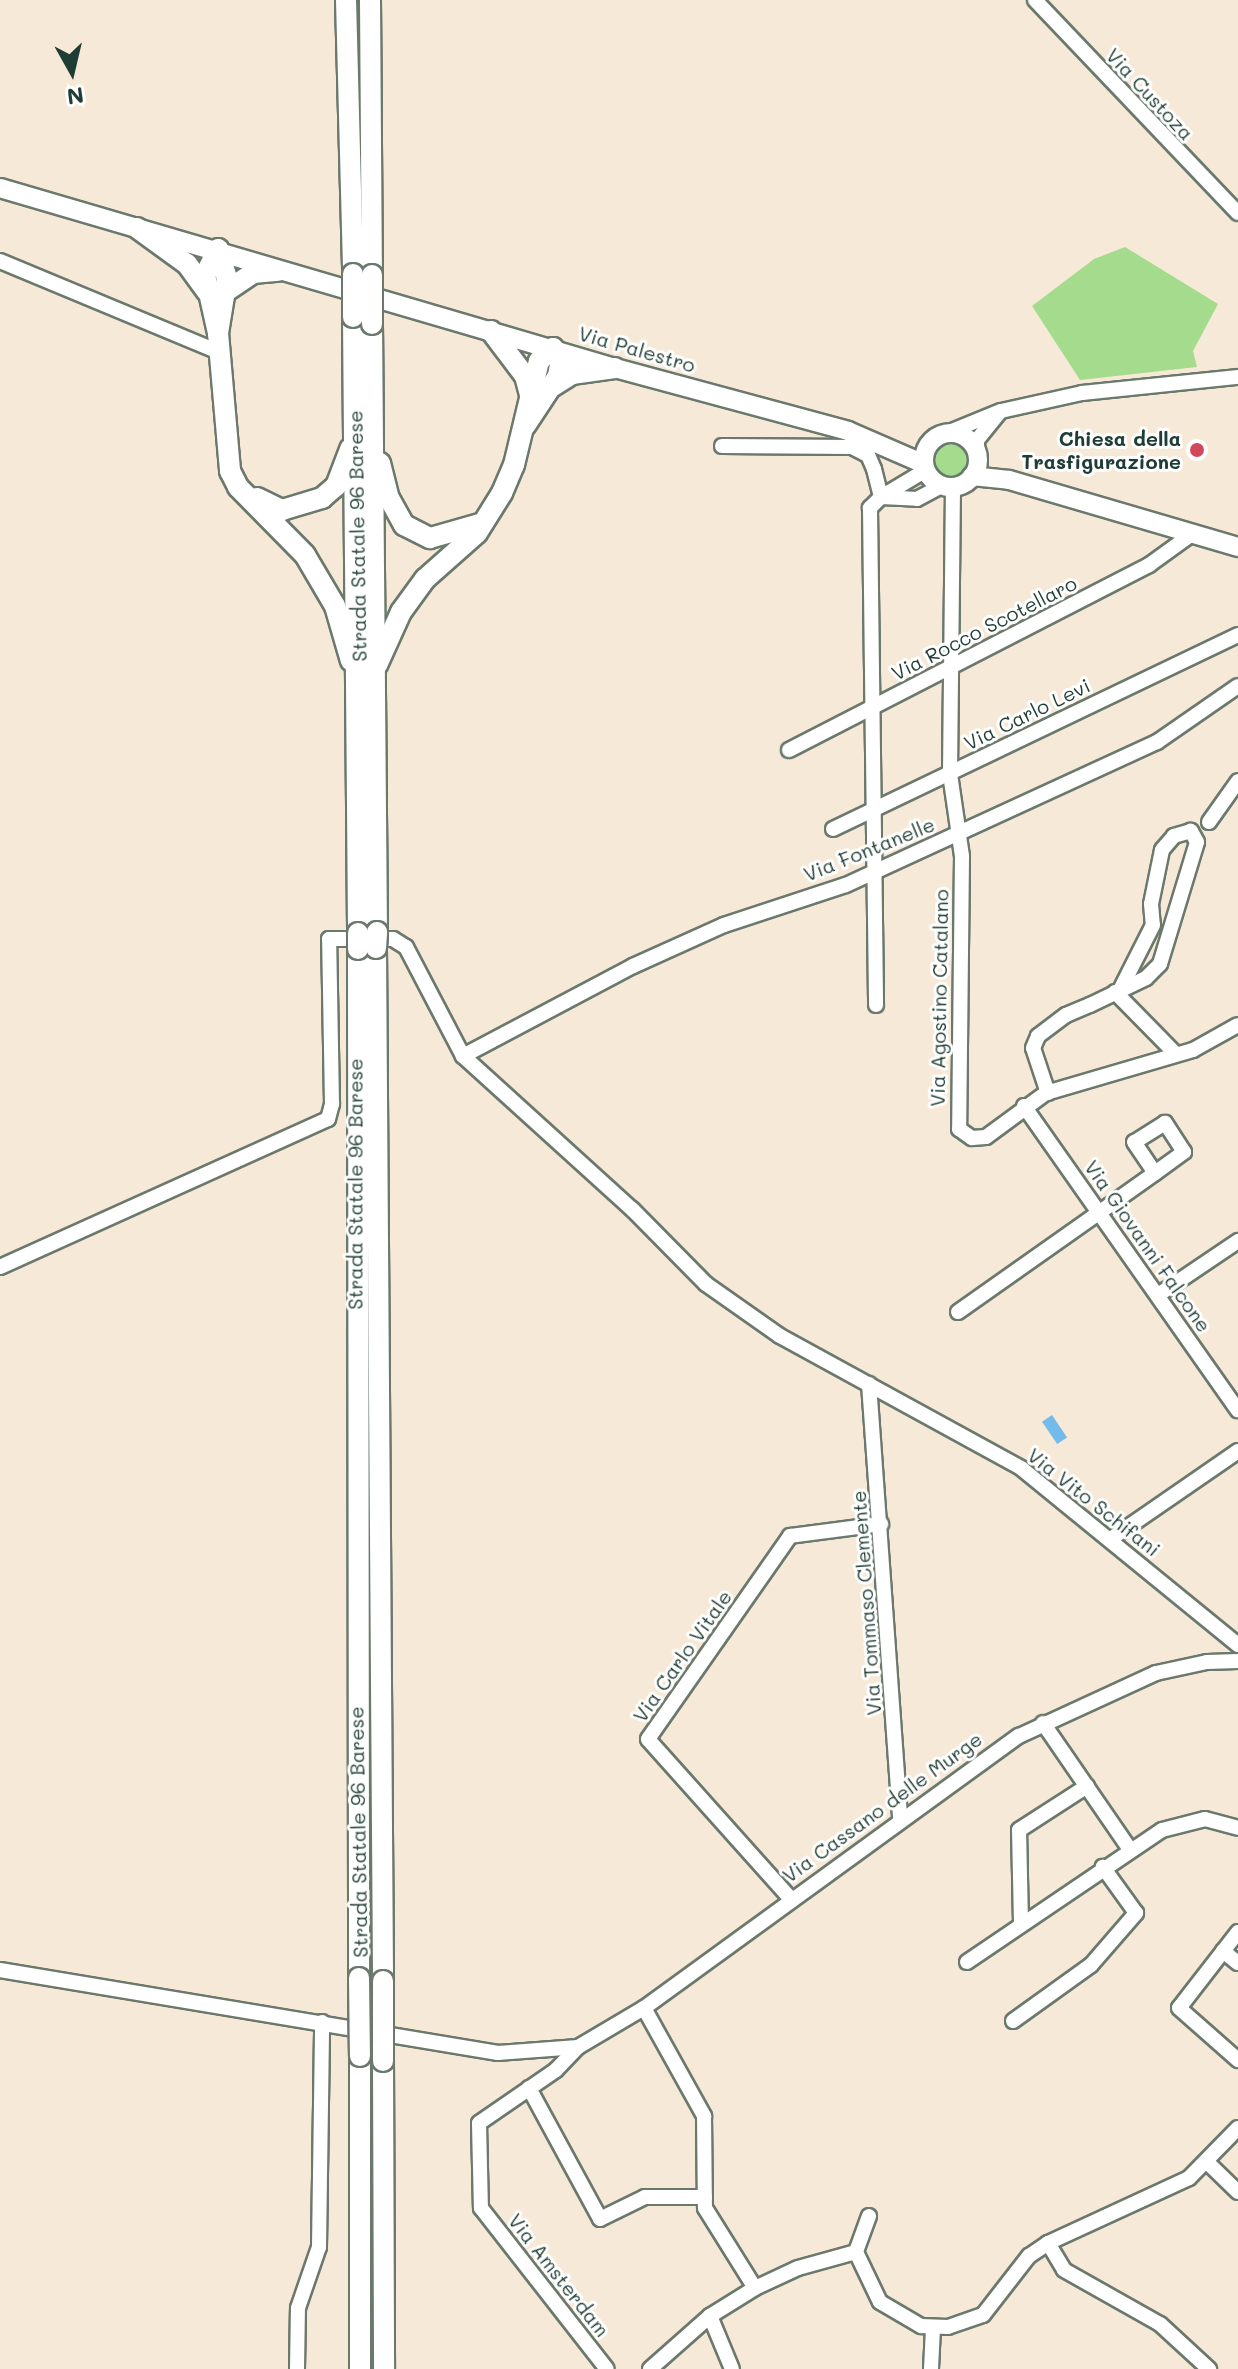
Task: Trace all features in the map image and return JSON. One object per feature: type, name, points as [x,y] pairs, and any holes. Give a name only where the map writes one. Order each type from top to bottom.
[{"type":"highway","name":"Strada Statale 96 Barese","points":[[346,0],[362,274]]},
{"type":"highway","name":"Strada Statale 96 Barese","points":[[360,2369],[359,1978],[367,940],[374,672],[364,428],[362,274],[370,0]]},
{"type":"highway","points":[[137,228],[187,264],[216,292]]},
{"type":"highway","points":[[218,249],[226,265],[216,292],[225,449],[238,487],[305,555],[335,606],[359,699]]},
{"type":"highway","points":[[216,292],[253,273],[278,271]]},
{"type":"highway","points":[[491,331],[525,376],[531,398]]},
{"type":"highway","points":[[374,672],[401,612],[425,579],[486,521],[514,465],[539,361],[553,348],[561,367],[525,426]]},
{"type":"highway","points":[[550,388],[572,374],[615,368]]},
{"type":"highway","name":"Strada Statale 96 Barese","points":[[364,428],[359,699],[367,940],[383,1981],[384,2369]]},
{"type":"highway","points":[[238,487],[282,510],[322,498],[345,468],[364,428]]},
{"type":"highway","points":[[364,428],[389,498],[404,525],[430,538],[459,534],[486,521]]},
{"type":"main road","name":"Via Palestro","points":[[0,188],[218,249],[278,271],[615,368],[878,440],[925,467]]},
{"type":"main road","points":[[1009,480],[977,454],[962,435],[940,436],[925,467],[948,486],[972,476],[1009,480],[1238,547]]},
{"type":"main road","name":"Via Palestro","points":[[878,440],[940,436]]},
{"type":"main road","points":[[972,476],[977,454]]},
{"type":"street","name":"Via Custoza","points":[[1035,0],[1238,213]]},
{"type":"street","points":[[0,261],[218,342]]},
{"type":"street","name":"Via Palestro","points":[[940,436],[1001,411],[1120,386],[1238,377]]},
{"type":"street","points":[[977,454],[977,440],[1001,411]]},
{"type":"street","points":[[722,446],[852,447],[868,455],[881,497]]},
{"type":"street","points":[[876,1005],[877,870],[870,508],[925,467]]},
{"type":"street","points":[[881,497],[917,499],[948,486],[950,774],[956,836]]},
{"type":"street","name":"Via Rocco Scotellaro","points":[[789,750],[1149,565],[1192,534]]},
{"type":"street","name":"Via Carlo Levi","points":[[833,829],[1238,635]]},
{"type":"street","name":"Via Fontanelle","points":[[463,1056],[646,960],[877,870],[1157,742],[1238,686]]},
{"type":"street","points":[[1048,1093],[1033,1048],[1038,1036],[1066,1015],[1118,991],[1160,964],[1194,836],[1209,822],[1238,781]]},
{"type":"street","name":"Via Agostino Catalano","points":[[956,836],[962,856],[959,1129],[972,1138],[986,1137],[1024,1106]]},
{"type":"street","points":[[1118,991],[1153,925],[1151,904],[1162,850],[1174,836],[1194,836]]},
{"type":"street","name":"Via Vito Schifani","points":[[0,1267],[328,1119],[332,1104],[329,939],[402,943],[463,1056],[632,1209],[706,1284],[828,1362],[1021,1468],[1112,1538],[1238,1645]]},
{"type":"street","points":[[1118,991],[1176,1054]]},
{"type":"street","points":[[1024,1106],[1048,1093],[1216,1040],[1238,1025]]},
{"type":"street","name":"Via Giovanni Falcone","points":[[1024,1106],[1238,1410]]},
{"type":"street","points":[[958,1312],[1155,1173]]},
{"type":"street","points":[[1158,1295],[1238,1241]]},
{"type":"street","name":"Via Tommaso Clemente","points":[[869,1384],[900,1818]]},
{"type":"street","points":[[1112,1538],[1238,1451]]},
{"type":"street","name":"Via Carlo Vitale","points":[[790,1898],[648,1739],[790,1536],[881,1524]]},
{"type":"street","name":"Via Cassano delle Murge","points":[[529,2088],[578,2047],[644,2008],[900,1818],[1043,1723],[1156,1673],[1207,1662],[1238,1661]]},
{"type":"street","points":[[1043,1723],[1129,1848]]},
{"type":"street","points":[[1021,1924],[1019,1830],[1087,1786]]},
{"type":"street","points":[[967,1962],[1129,1848],[1192,1820],[1217,1820],[1238,1828]]},
{"type":"street","points":[[1013,2021],[1091,1965],[1136,1913],[1103,1867]]},
{"type":"street","points":[[1238,1932],[1179,2008],[1238,2060]]},
{"type":"street","points":[[1223,1951],[1238,1963]]},
{"type":"street","points":[[0,1970],[498,2053],[578,2047]]},
{"type":"street","points":[[644,2008],[704,2116],[705,2208],[755,2288]]},
{"type":"street","points":[[297,2369],[298,2308],[319,2247],[322,2022]]},
{"type":"street","points":[[529,2088],[600,2219],[645,2197],[705,2197]]},
{"type":"street","name":"Via Amsterdam","points":[[529,2088],[479,2123],[481,2208],[607,2369]]},
{"type":"street","points":[[869,2216],[856,2252],[880,2302],[905,2320],[933,2328],[983,2315],[1029,2256],[1048,2243],[1164,2192],[1207,2162],[1238,2128]]},
{"type":"street","points":[[1207,2162],[1238,2192]]},
{"type":"street","points":[[1048,2243],[1064,2270],[1160,2324],[1209,2369]]},
{"type":"street","points":[[650,2369],[710,2316],[755,2288],[798,2268],[856,2252]]},
{"type":"street","points":[[710,2316],[732,2369]]},
{"type":"street","points":[[931,2369],[933,2328]]},
{"type":"green space","points":[[1125,247],[1218,304],[1193,351],[1197,367],[1080,380],[1032,306],[1094,259]]},
{"type":"green space","points":[[951,441],[964,447],[970,460],[964,473],[951,479],[938,473],[932,460],[938,447]]},
{"type":"water","points":[[1052,1415],[1067,1437],[1057,1444],[1042,1422]]},
{"type":"place","name":"Chiesa della Trasfigurazione","points":[[1197,450]]}]
